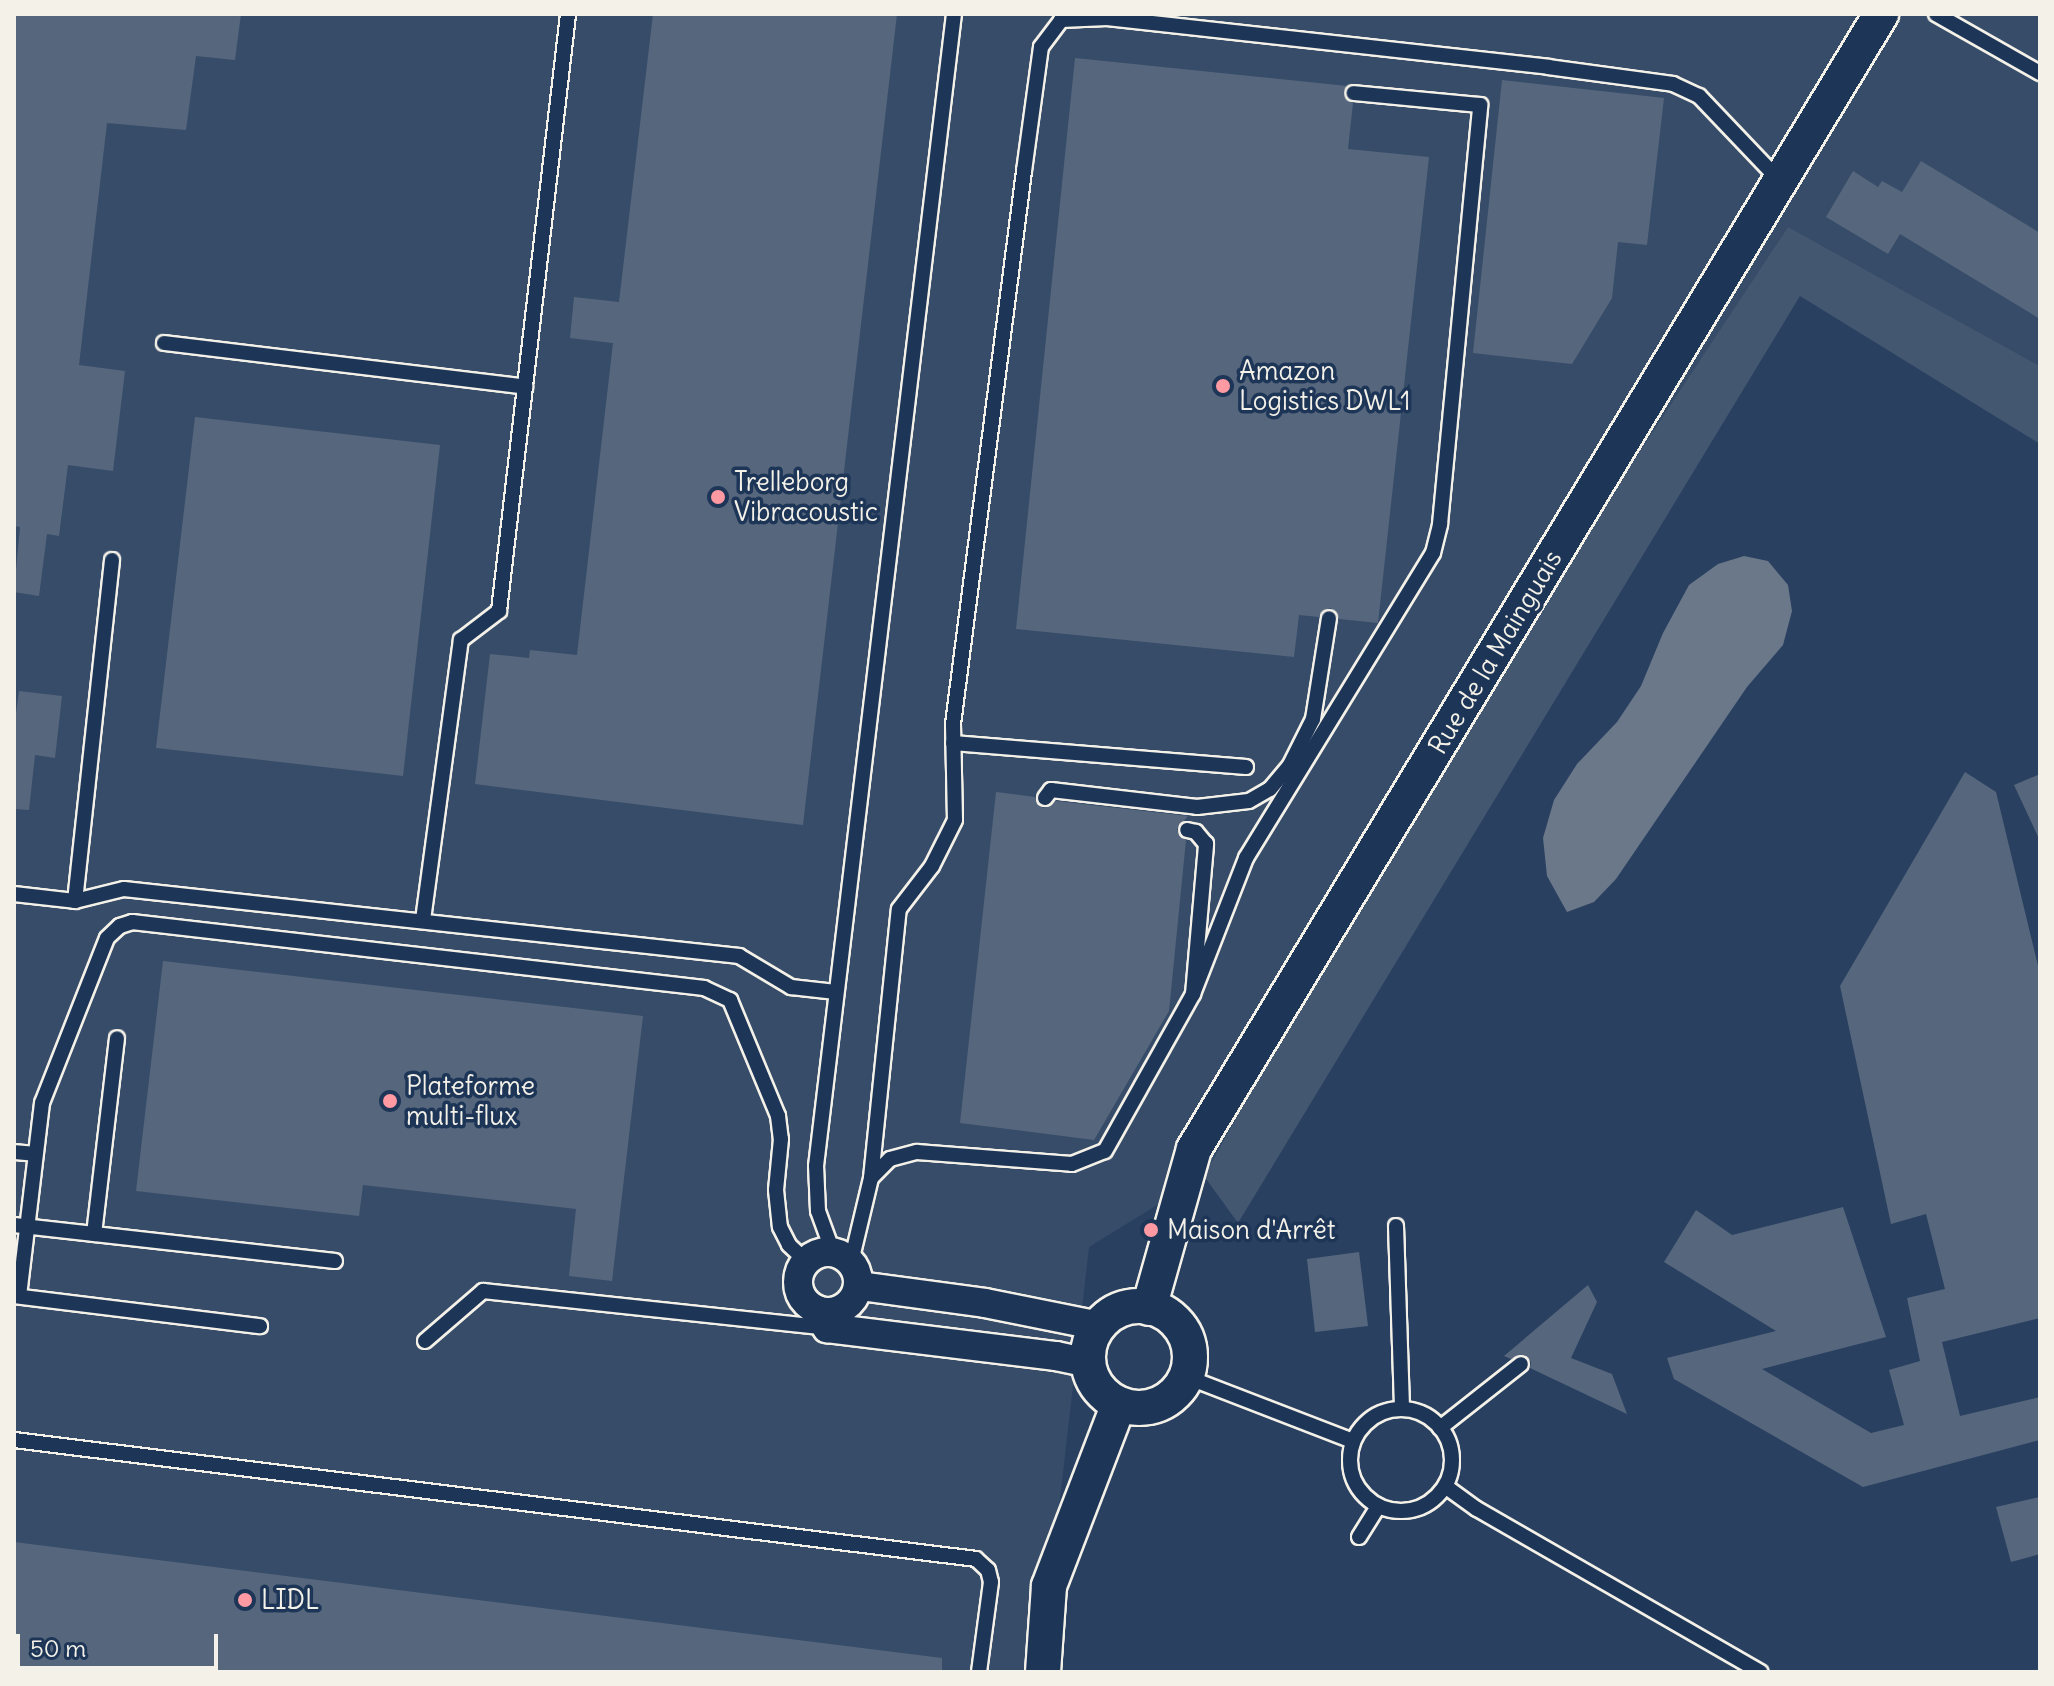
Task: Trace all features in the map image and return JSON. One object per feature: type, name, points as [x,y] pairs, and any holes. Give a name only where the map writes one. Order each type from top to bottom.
[{"type":"street","name":"Rue de la Mainguais","points":[[1149,1308],[1194,1149],[1881,14]]},
{"type":"street","points":[[1088,1363],[822,1319],[808,1306],[798,1289],[800,1269],[814,1255],[985,1303],[1100,1326]]},
{"type":"street","points":[[822,1319],[827,1313],[847,1306],[848,1266]]},
{"type":"street","points":[[1149,1308],[1164,1312],[1185,1334],[1190,1348],[1187,1377],[1166,1401],[1135,1408],[1119,1404],[1099,1388],[1088,1363],[1090,1346],[1100,1326],[1119,1311],[1149,1308]]},
{"type":"street","points":[[1043,1672],[1049,1586],[1119,1404]]},
{"type":"lane","points":[[848,1266],[818,1211],[816,1189],[836,992],[954,14]]},
{"type":"lane","points":[[1936,14],[2040,73]]},
{"type":"lane","points":[[423,920],[461,640],[499,611],[568,15]]},
{"type":"lane","points":[[848,1266],[871,1178],[899,909],[932,866],[955,820],[953,743],[957,692],[1041,47],[1061,20],[1107,18],[1673,84],[1699,96],[1780,181]]},
{"type":"lane","points":[[871,1178],[890,1159],[917,1152],[1072,1164],[1105,1151],[1193,994],[1246,858],[1433,553],[1440,524],[1480,105],[1354,93]]},
{"type":"lane","points":[[164,343],[525,387]]},
{"type":"lane","points":[[75,901],[112,560]]},
{"type":"lane","points":[[1045,798],[1051,790],[1197,807],[1240,803],[1270,789],[1290,765],[1313,719],[1329,618]]},
{"type":"lane","points":[[953,743],[1246,767]]},
{"type":"lane","points":[[1187,830],[1196,832],[1206,844],[1193,994]]},
{"type":"lane","points":[[14,894],[75,901],[124,889],[739,956],[791,987],[836,992]]},
{"type":"lane","points":[[260,1326],[16,1296],[20,1226],[42,1103],[107,938],[120,926],[132,922],[704,988],[730,1000],[778,1116],[781,1139],[776,1190],[780,1227],[789,1245],[806,1261]]},
{"type":"lane","points":[[94,1234],[117,1038]]},
{"type":"lane","points":[[14,1152],[35,1154]]},
{"type":"lane","points":[[20,1226],[335,1261]]},
{"type":"lane","points":[[1396,1226],[1402,1409]]},
{"type":"lane","points":[[425,1341],[483,1291],[822,1319]]},
{"type":"lane","points":[[1440,1428],[1521,1364]]},
{"type":"lane","points":[[1187,1377],[1353,1441]]},
{"type":"lane","points":[[1402,1409],[1429,1418],[1440,1428],[1451,1456],[1445,1486],[1423,1506],[1393,1510],[1378,1506],[1356,1485],[1351,1471],[1353,1441],[1373,1417],[1402,1409]]},
{"type":"lane","points":[[14,1440],[976,1559],[988,1570],[991,1582],[979,1672]]},
{"type":"lane","points":[[1445,1486],[1477,1509],[1760,1672]]},
{"type":"lane","points":[[1359,1537],[1378,1506]]},
{"type":"shaded area","points":[[14,14],[2040,14],[2040,366],[1788,227],[1349,914],[1204,1176],[1089,1247],[1040,1672],[14,1672]]},
{"type":"shaded area","points":[[1788,227],[2040,366],[2040,444],[1800,296],[1238,1223],[1204,1176],[1349,914],[1488,682]]},
{"type":"shaded area","points":[[1744,556],[1768,561],[1788,585],[1792,611],[1783,645],[1747,687],[1616,879],[1594,902],[1567,912],[1547,876],[1543,838],[1554,800],[1577,764],[1617,722],[1641,686],[1663,633],[1689,585],[1718,564]]},
{"type":"building","points":[[14,14],[241,14],[235,60],[196,56],[186,130],[107,123],[79,365],[125,371],[113,471],[68,465],[59,536],[47,534],[39,596],[14,592],[20,527],[14,526]]},
{"type":"building","name":"Trelleborg Vibracoustic","points":[[653,14],[897,14],[803,825],[475,784],[490,654],[529,658],[530,650],[577,655],[613,343],[570,338],[574,297],[619,302]]},
{"type":"building","name":"Amazon Logistics DWL1","points":[[1075,58],[1347,86],[1345,96],[1353,103],[1348,149],[1429,157],[1378,623],[1339,619],[1336,611],[1330,608],[1319,617],[1299,615],[1294,657],[1016,629]]},
{"type":"building","points":[[1502,80],[1664,98],[1647,245],[1618,242],[1612,298],[1572,364],[1473,353]]},
{"type":"building","points":[[1921,161],[2040,233],[2040,319],[1900,234],[1888,254],[1826,217],[1853,171],[1878,187],[1882,181],[1902,192]]},
{"type":"building","points":[[195,417],[440,445],[403,776],[156,748]]},
{"type":"building","points":[[19,691],[62,696],[55,758],[35,755],[29,810],[14,809],[14,729]]},
{"type":"building","points":[[1965,772],[1996,792],[2040,974],[2040,1318],[1942,1342],[1960,1416],[2040,1397],[2040,1440],[1863,1487],[1674,1379],[1667,1358],[1776,1331],[1664,1262],[1696,1210],[1732,1235],[1843,1207],[1886,1337],[1762,1369],[1871,1433],[1904,1425],[1889,1370],[1920,1361],[1907,1298],[1945,1289],[1926,1214],[1891,1224],[1840,986]]},
{"type":"building","points":[[2040,774],[2040,841],[2014,785]]},
{"type":"building","points":[[996,792],[1035,797],[1043,808],[1056,801],[1188,816],[1177,829],[1180,837],[1186,840],[1169,1011],[1094,1140],[960,1123]]},
{"type":"building","name":"Plateforme multi-flux","points":[[163,961],[643,1016],[612,1281],[569,1276],[576,1209],[363,1185],[359,1216],[136,1191]]},
{"type":"building","points":[[1359,1252],[1368,1326],[1315,1332],[1307,1259]]},
{"type":"building","points":[[1588,1285],[1597,1302],[1571,1358],[1612,1374],[1627,1414],[1530,1368],[1531,1362],[1525,1355],[1511,1359],[1504,1356]]},
{"type":"building","points":[[2040,1497],[2040,1554],[2011,1562],[1996,1507]]},
{"type":"building","name":"LIDL","points":[[14,1542],[942,1658],[942,1672],[14,1672]]},
{"type":"place","name":"Amazon Logistics DWL1","points":[[1223,386]]},
{"type":"place","name":"Trelleborg Vibracoustic","points":[[718,497]]},
{"type":"place","name":"Plateforme multi-flux","points":[[390,1101]]},
{"type":"place","name":"Maison d'Arrêt","points":[[1151,1230]]},
{"type":"place","name":"LIDL","points":[[245,1600]]}]
